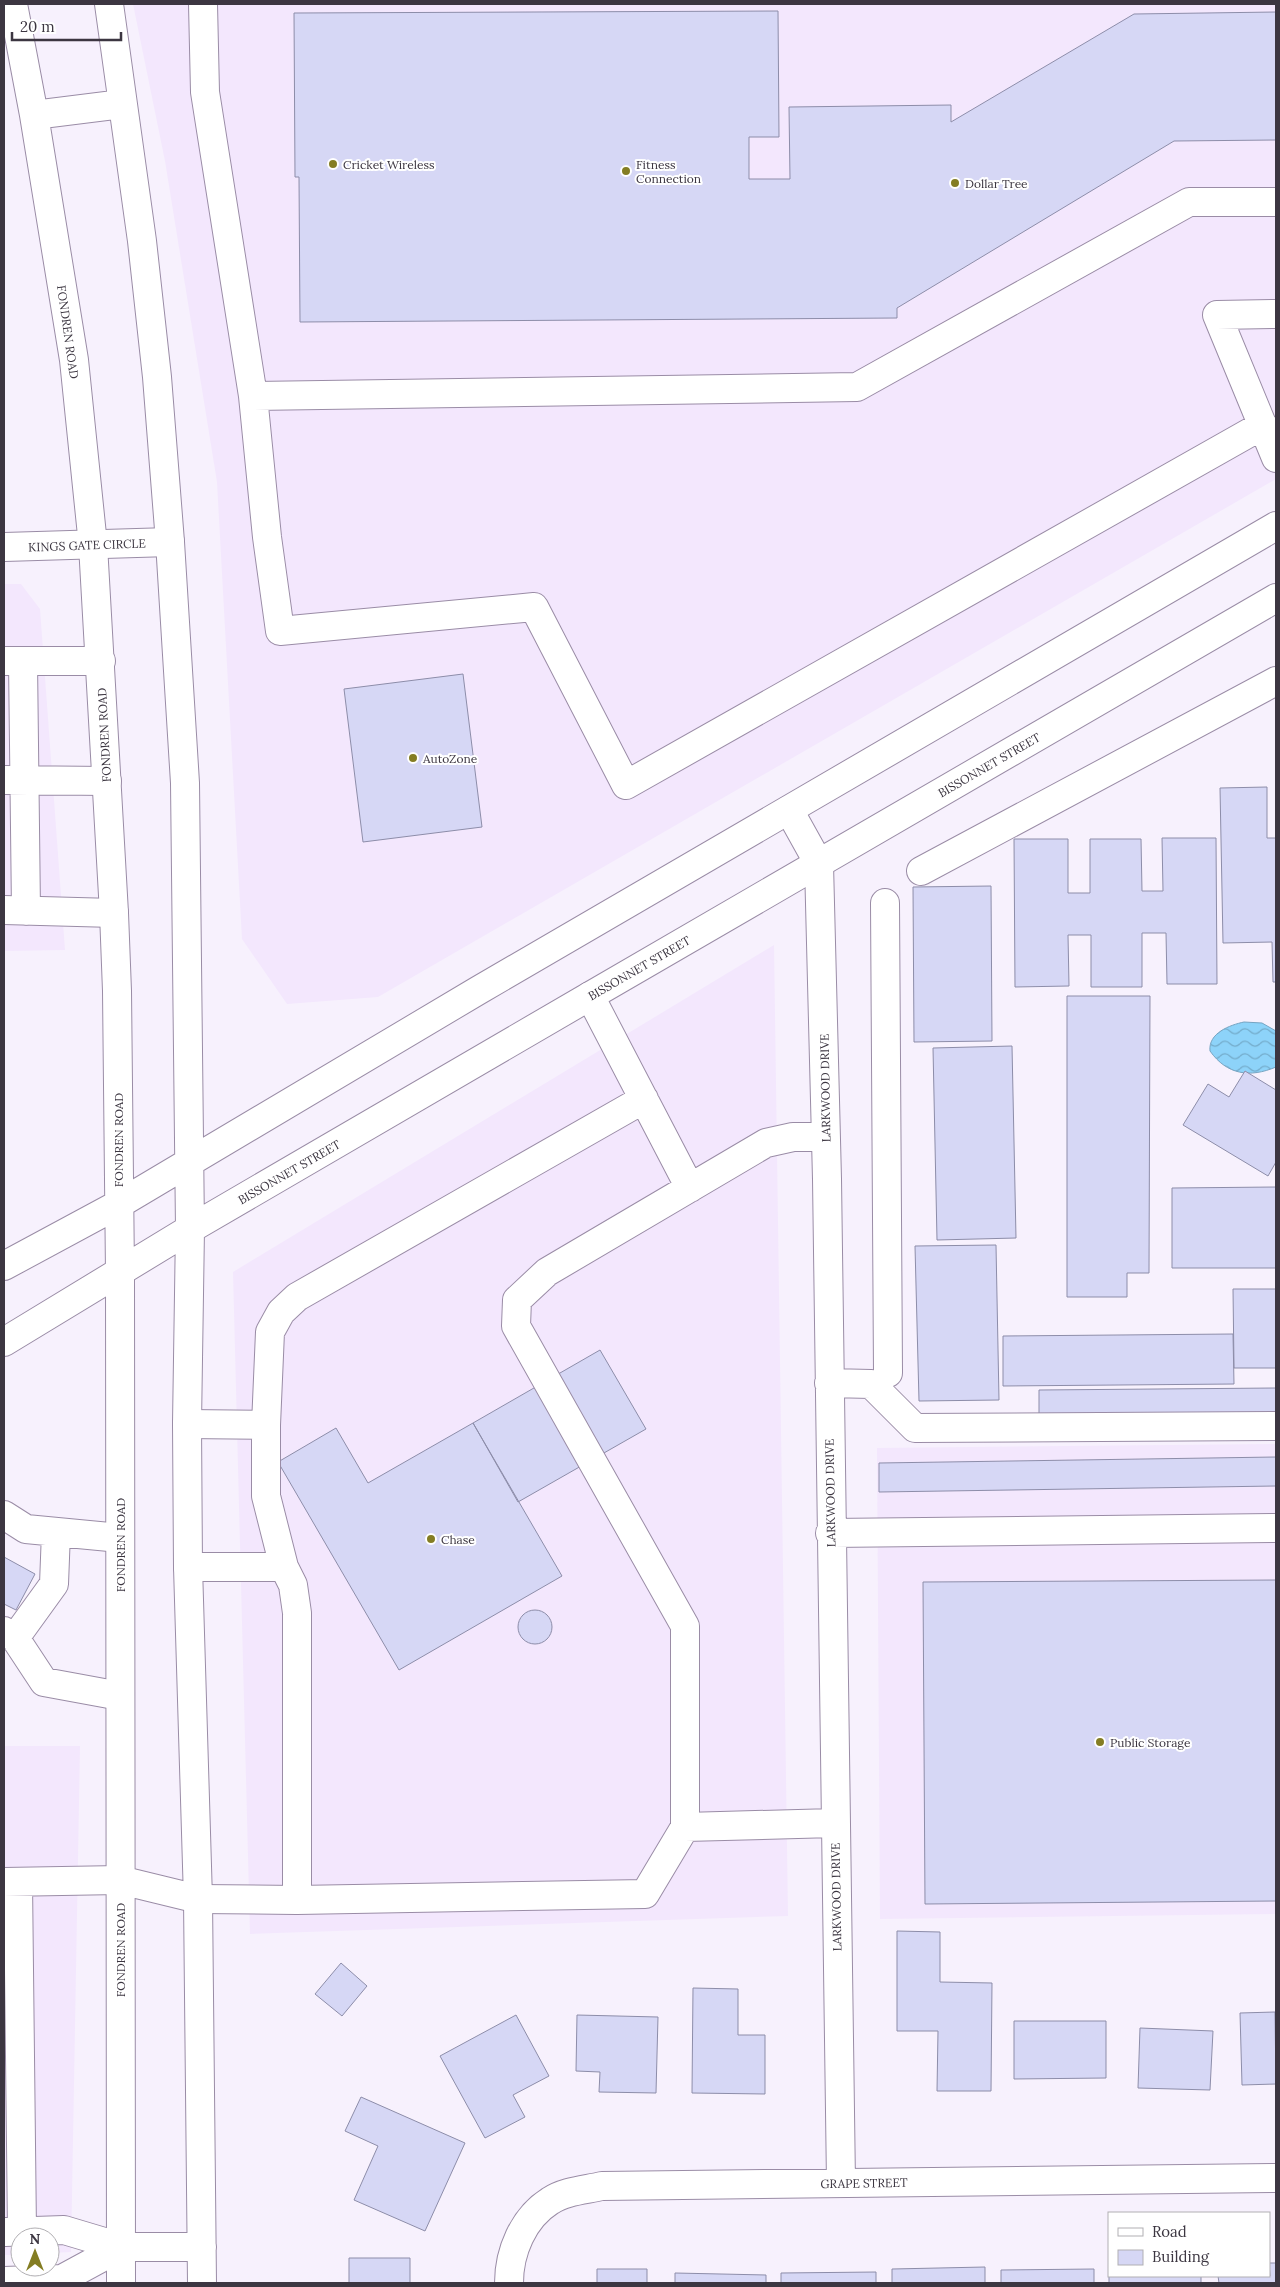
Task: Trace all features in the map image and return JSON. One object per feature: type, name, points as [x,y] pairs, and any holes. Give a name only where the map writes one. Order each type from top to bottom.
[{"type":"main road","name":"FONDREN ROAD","points":[[13,4],[34,115],[74,360],[93,545],[118,991],[121,2283]]},
{"type":"main road","points":[[109,4],[143,251],[157,377],[170,542],[185,783],[190,1229],[187,1424],[188,1567],[198,1899],[202,2283]]},
{"type":"main road","points":[[203,4],[205,92],[253,396],[267,537],[280,631],[534,608],[626,785],[1263,425]]},
{"type":"main road","points":[[34,115],[122,104]]},
{"type":"main road","points":[[253,396],[857,387],[1189,202],[1276,202]]},
{"type":"main road","points":[[1276,314],[1217,315],[1276,458]]},
{"type":"main road","points":[[4,1266],[118,1204],[188,1161],[1276,526]]},
{"type":"main road","name":"KINGS GATE CIRCLE","points":[[4,547],[170,542]]},
{"type":"main road","name":"BISSONNET STREET","points":[[4,1342],[190,1229],[1276,598]]},
{"type":"main road","points":[[100,661],[14,661],[15,911],[114,913]]},
{"type":"main road","points":[[921,871],[1276,680]]},
{"type":"main road","points":[[14,780],[107,781]]},
{"type":"main road","name":"LARKWOOD DRIVE","points":[[789,810],[819,864],[826,1137],[834,1824],[841,2183]]},
{"type":"main road","points":[[885,903],[888,1373]]},
{"type":"main road","points":[[590,996],[690,1188]]},
{"type":"main road","points":[[297,1900],[297,1613],[293,1585],[284,1567],[266,1496],[266,1425],[270,1332],[281,1312],[297,1297],[644,1099]]},
{"type":"main road","points":[[13,2227],[11,1882],[120,1880],[198,1899],[297,1900],[645,1894],[685,1826],[685,1626],[516,1326],[517,1300],[547,1272],[766,1143],[793,1137],[826,1137]]},
{"type":"main road","points":[[829,1383],[871,1384],[915,1428],[1276,1426]]},
{"type":"main road","points":[[187,1424],[266,1425]]},
{"type":"main road","points":[[4,1514],[26,1529],[120,1538]]},
{"type":"main road","points":[[830,1533],[1276,1528]]},
{"type":"main road","points":[[56,1532],[54,1584],[9,1634],[44,1682],[120,1696]]},
{"type":"main road","points":[[188,1567],[284,1567]]},
{"type":"main road","points":[[685,1826],[834,1824]]},
{"type":"main road","name":"GRAPE STREET","points":[[509,2283],[517,2239],[538,2212],[550,2201],[568,2193],[602,2186],[1276,2178]]},
{"type":"main road","points":[[60,2230],[121,2247],[202,2247]]},
{"type":"main road","points":[[4,2281],[62,2279],[121,2247]]},
{"type":"shaded area","points":[[133,4],[1276,4],[1276,479],[378,997],[287,1004],[242,939],[217,482],[165,161]]},
{"type":"shaded area","points":[[4,584],[21,584],[40,609],[65,950],[4,951]]},
{"type":"shaded area","points":[[774,945],[788,1916],[250,1934],[233,1272]]},
{"type":"shaded area","name":"Public Storage","points":[[1276,1444],[1276,1914],[880,1919],[877,1448]]},
{"type":"shaded area","points":[[4,1746],[80,1746],[71,2252],[60,2253],[60,2227],[10,2227],[10,2255],[4,2255]]},
{"type":"water","points":[[1244,1022],[1262,1023],[1276,1031],[1276,1067],[1257,1073],[1231,1070],[1210,1051],[1212,1039],[1216,1035],[1232,1025]]},
{"type":"building","points":[[778,11],[779,137],[749,137],[749,179],[790,179],[789,107],[951,105],[951,122],[1134,14],[1276,12],[1276,140],[1174,141],[897,308],[897,318],[300,322],[299,177],[295,177],[294,13]]},
{"type":"building","name":"AutoZone","points":[[463,674],[482,827],[363,842],[344,689]]},
{"type":"building","points":[[1267,787],[1267,838],[1276,838],[1276,982],[1273,982],[1272,942],[1223,943],[1220,788]]},
{"type":"building","points":[[1162,838],[1216,838],[1217,984],[1167,984],[1166,933],[1142,933],[1142,987],[1091,987],[1091,935],[1068,935],[1069,986],[1015,987],[1014,839],[1068,839],[1068,893],[1090,893],[1090,839],[1141,839],[1142,891],[1163,891]]},
{"type":"building","points":[[991,886],[992,1041],[914,1042],[913,887]]},
{"type":"building","points":[[1067,996],[1150,996],[1149,1273],[1127,1273],[1127,1297],[1067,1297]]},
{"type":"building","points":[[1012,1046],[1016,1238],[937,1240],[933,1048]]},
{"type":"building","points":[[1245,1071],[1276,1090],[1276,1162],[1268,1176],[1183,1125],[1208,1084],[1229,1097]]},
{"type":"building","points":[[1276,1187],[1276,1268],[1172,1268],[1172,1188]]},
{"type":"building","points":[[996,1245],[999,1400],[919,1401],[915,1246]]},
{"type":"building","points":[[1233,1289],[1276,1289],[1276,1368],[1234,1368]]},
{"type":"building","points":[[1233,1334],[1234,1384],[1003,1386],[1003,1336]]},
{"type":"building","points":[[600,1350],[646,1429],[518,1502],[473,1423]]},
{"type":"building","points":[[1276,1388],[1276,1415],[1039,1417],[1039,1390]]},
{"type":"building","name":"Chase","points":[[473,1423],[562,1576],[399,1670],[278,1462],[336,1428],[368,1483]]},
{"type":"building","points":[[1276,1457],[1276,1486],[879,1492],[879,1463]]},
{"type":"building","points":[[4,1557],[35,1574],[16,1610],[4,1604]]},
{"type":"building","name":"Public Storage","points":[[1276,1580],[1276,1901],[925,1904],[923,1582]]},
{"type":"building","points":[[535,1610],[542,1611],[547,1615],[551,1620],[551,1634],[547,1639],[542,1643],[535,1644],[528,1643],[523,1639],[519,1634],[518,1627],[519,1620],[523,1615],[528,1611]]},
{"type":"building","points":[[897,1931],[940,1932],[940,1982],[992,1983],[991,2091],[937,2091],[938,2031],[897,2031]]},
{"type":"building","points":[[341,1963],[367,1986],[342,2016],[315,1994]]},
{"type":"building","points":[[693,1988],[738,1989],[738,2035],[765,2035],[765,2094],[692,2093]]},
{"type":"building","points":[[1275,2012],[1276,2084],[1242,2085],[1240,2013]]},
{"type":"building","points":[[516,2015],[549,2076],[513,2095],[525,2117],[485,2138],[440,2056]]},
{"type":"building","points":[[577,2015],[658,2017],[656,2093],[599,2092],[600,2072],[576,2071]]},
{"type":"building","points":[[1014,2021],[1106,2021],[1106,2078],[1014,2079]]},
{"type":"building","points":[[1140,2028],[1213,2031],[1210,2090],[1138,2088]]},
{"type":"building","points":[[361,2097],[465,2143],[425,2231],[354,2200],[378,2146],[345,2131]]},
{"type":"building","points":[[349,2258],[410,2258],[410,2283],[349,2283]]},
{"type":"building","points":[[1270,2263],[1276,2263],[1276,2283],[1219,2283],[1218,2277],[1270,2277]]},
{"type":"building","points":[[985,2267],[985,2283],[892,2283],[892,2269]]},
{"type":"building","points":[[597,2269],[647,2269],[647,2283],[597,2283]]},
{"type":"building","points":[[1094,2269],[1094,2283],[1001,2283],[1001,2270]]},
{"type":"building","points":[[876,2272],[876,2283],[781,2283],[781,2273]]},
{"type":"building","points":[[675,2273],[766,2275],[766,2283],[675,2283]]},
{"type":"building","points":[[1109,2277],[1201,2277],[1201,2283],[1109,2283]]},
{"type":"place","name":"Cricket Wireless","points":[[333,164]]},
{"type":"place","name":"Fitness Connection","points":[[626,171]]},
{"type":"place","name":"Dollar Tree","points":[[955,183]]},
{"type":"place","name":"AutoZone","points":[[413,758]]},
{"type":"place","name":"Chase","points":[[431,1539]]},
{"type":"place","name":"Public Storage","points":[[1100,1742]]}]
